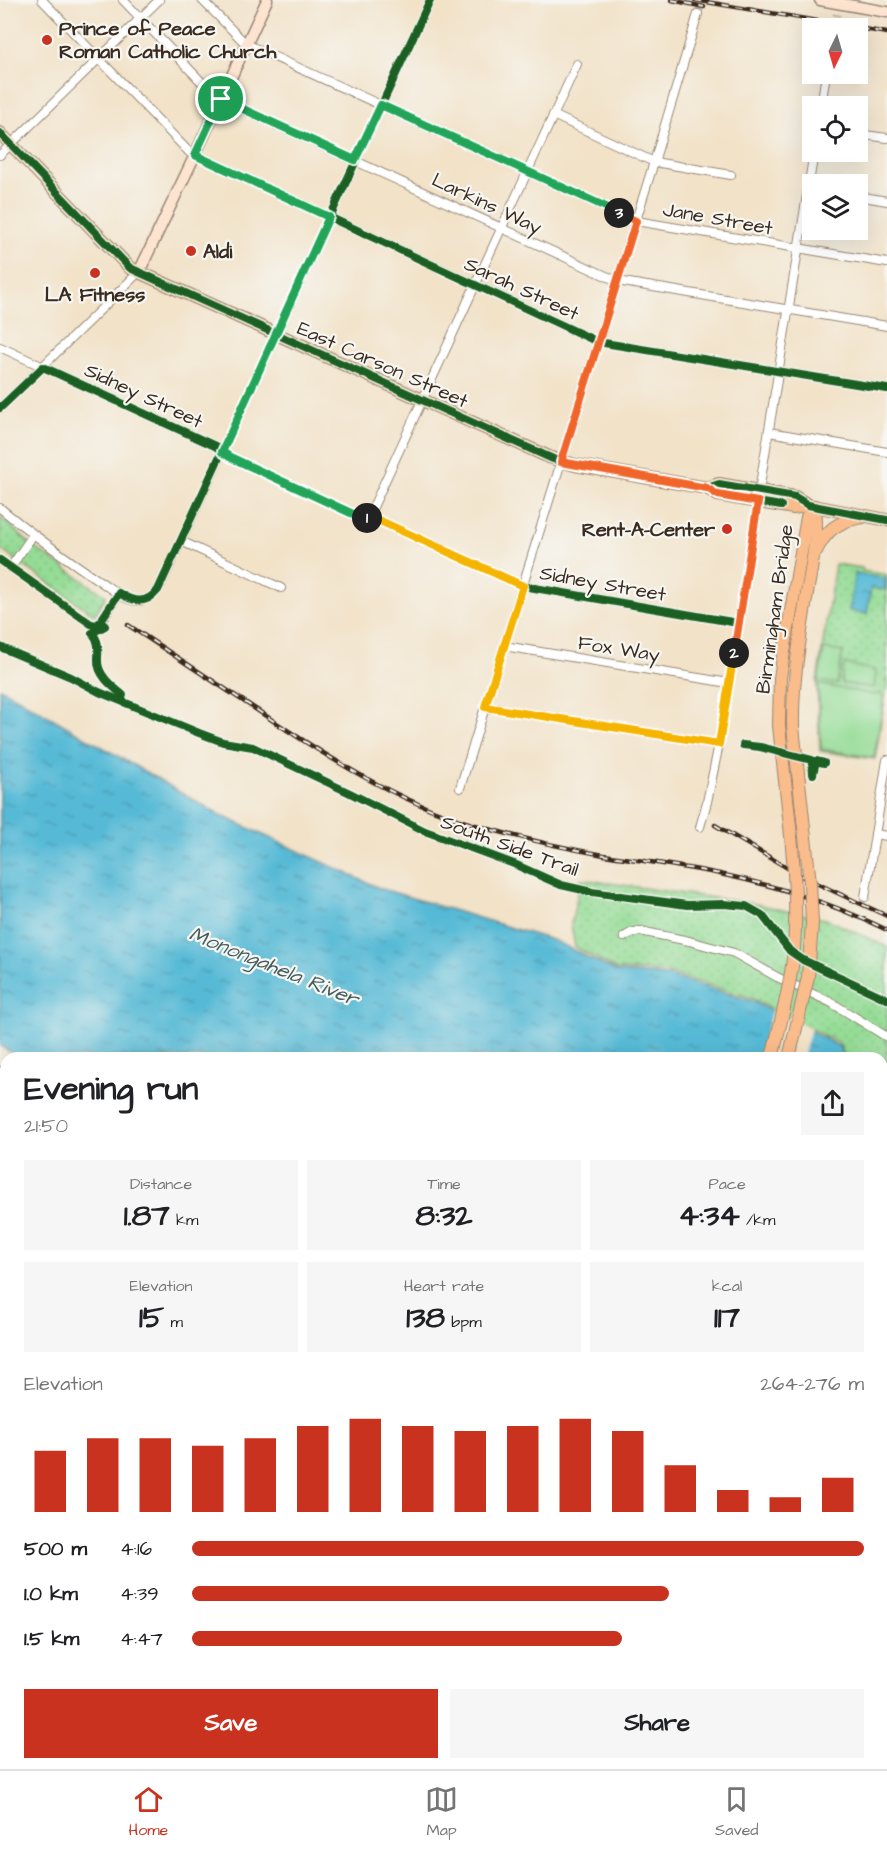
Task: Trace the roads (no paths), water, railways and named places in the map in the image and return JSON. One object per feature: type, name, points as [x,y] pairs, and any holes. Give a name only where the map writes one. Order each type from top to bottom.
[{"type":"main road","name":"East Carson Street","points":[[0,133],[130,268],[561,462],[707,488],[718,484],[759,496],[782,506],[794,508],[811,506],[887,520]]},
{"type":"main road","name":"East Carson Street","points":[[759,496],[795,497],[811,506]]},
{"type":"main road","points":[[782,506],[792,512],[798,520],[800,555]]},
{"type":"main road","name":"Birmingham Bridge","points":[[773,1052],[791,974],[795,923],[791,844],[779,725],[783,658],[807,517],[811,506]]},
{"type":"main road","name":"Birmingham Bridge","points":[[790,1052],[807,977],[812,923],[810,883],[793,728],[795,675],[817,518],[811,506]]},
{"type":"main road","points":[[813,557],[831,529],[851,519],[868,516]]},
{"type":"street","name":"Sarah Street","points":[[42,0],[189,152],[598,342],[887,389]]},
{"type":"street","name":"Larkins Way","points":[[123,0],[216,97],[617,280],[887,326]]},
{"type":"street","points":[[0,155],[159,0]]},
{"type":"street","name":"Jane Street","points":[[202,0],[246,44],[636,221],[887,263]]},
{"type":"street","points":[[0,408],[139,272],[267,0]]},
{"type":"street","points":[[0,508],[33,535],[119,593],[135,601],[143,601],[154,595],[161,585],[430,0]]},
{"type":"street","points":[[820,0],[838,9],[887,12]]},
{"type":"street","points":[[460,788],[698,14]]},
{"type":"street","points":[[368,518],[577,64]]},
{"type":"street","points":[[553,115],[654,162],[731,175]]},
{"type":"street","points":[[868,135],[887,138]]},
{"type":"street","points":[[868,198],[887,201]]},
{"type":"street","points":[[700,827],[719,744],[802,234]]},
{"type":"street","name":"Sidney Street","points":[[0,347],[175,427],[215,446],[230,457],[353,514],[378,520],[523,586],[738,623]]},
{"type":"street","points":[[769,432],[887,452]]},
{"type":"street","points":[[10,568],[33,535]]},
{"type":"street","points":[[181,541],[281,588]]},
{"type":"street","points":[[0,560],[91,624],[98,626],[119,593]]},
{"type":"street","name":"Fox Way","points":[[504,646],[729,683]]},
{"type":"street","points":[[485,707],[719,744]]},
{"type":"street","points":[[865,897],[887,760]]},
{"type":"street","points":[[875,834],[887,836]]},
{"type":"street","points":[[624,937],[640,931],[734,953],[777,977],[832,1003],[887,1037]]},
{"type":"water","points":[[855,573],[886,579],[885,590],[871,588],[867,614],[849,611]]},
{"type":"water","name":"Monongahela River","points":[[0,688],[218,814],[379,888],[555,941],[617,972],[669,976],[752,1001],[839,1046],[841,1052],[10,1052],[0,1046]]},
{"type":"tunnel","points":[[698,14],[702,0]]},
{"type":"tunnel","points":[[836,18],[837,14]]},
{"type":"railway","points":[[672,0],[704,7]]},
{"type":"railway","points":[[695,0],[887,33]]},
{"type":"railway","points":[[128,625],[336,761],[415,803],[488,829],[554,845],[705,871],[763,884],[826,904],[887,930]]},
{"type":"railway","points":[[715,825],[801,876],[887,916]]},
{"type":"place","name":"Prince of Peace Roman Catholic Church","points":[[47,40]]},
{"type":"place","name":"Aldi","points":[[191,251]]},
{"type":"place","name":"LA Fitness","points":[[95,273]]},
{"type":"place","name":"Rent-A-Center","points":[[727,529]]}]
